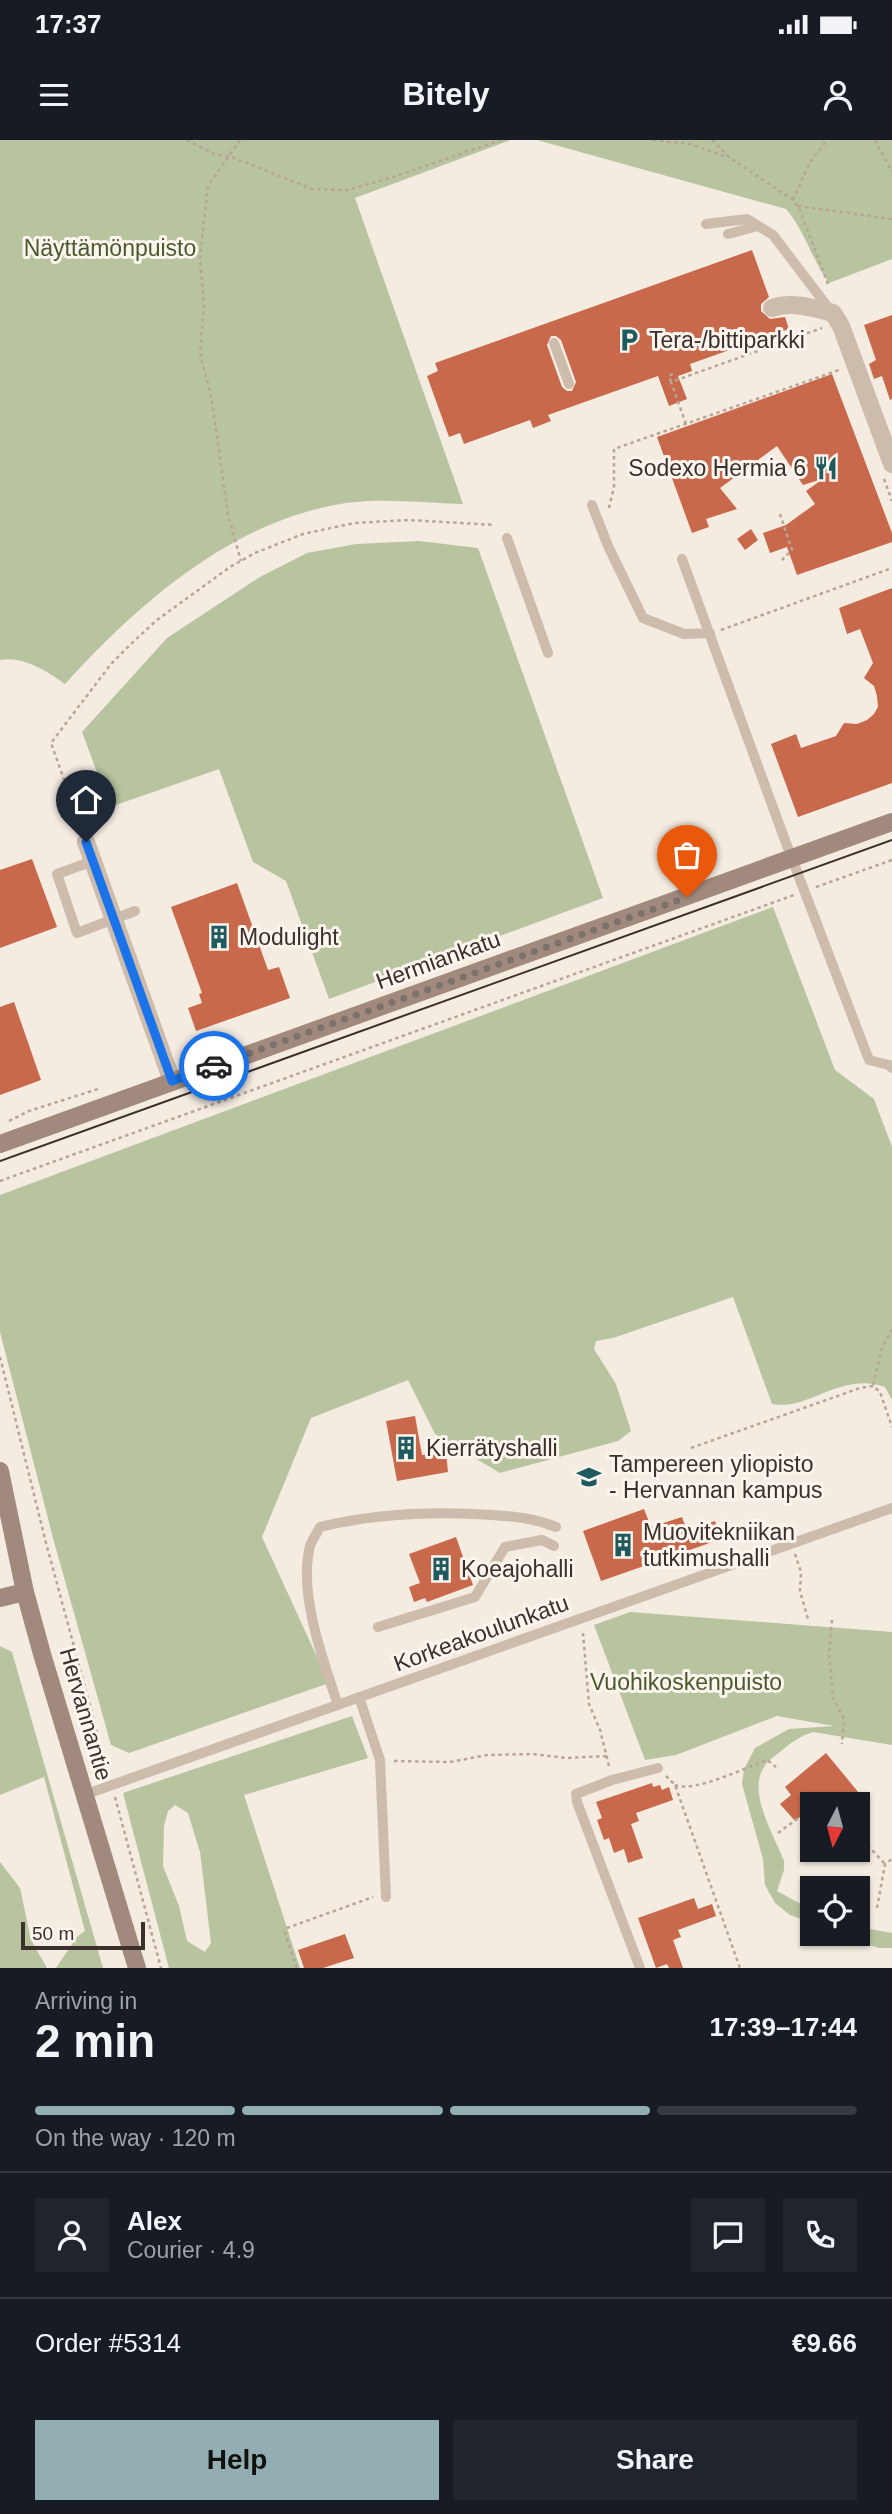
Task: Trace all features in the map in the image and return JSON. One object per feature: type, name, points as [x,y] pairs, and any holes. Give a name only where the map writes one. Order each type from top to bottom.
[{"type":"street","points":[[772,308],[784,304],[798,305],[841,326],[892,464]]},
{"type":"street","name":"Hermiankatu","points":[[0,1144],[892,822]]},
{"type":"street","points":[[86,842],[172,1081]]},
{"type":"street","name":"Hervannantie","points":[[0,1471],[25,1592],[137,1968]]},
{"type":"street","points":[[0,1598],[25,1592]]},
{"type":"lane","points":[[706,224],[747,219],[773,235],[829,320]]},
{"type":"lane","points":[[728,234],[758,226]]},
{"type":"lane","points":[[554,343],[569,384]]},
{"type":"lane","points":[[592,505],[608,546],[643,618],[684,634],[710,634]]},
{"type":"lane","points":[[507,538],[548,653]]},
{"type":"lane","points":[[682,559],[869,1060],[892,1068]]},
{"type":"lane","points":[[93,861],[57,874],[77,933],[135,911]]},
{"type":"lane","name":"Korkeakoulunkatu","points":[[84,1795],[892,1508]]},
{"type":"lane","points":[[338,1704],[313,1628],[308,1580],[310,1546],[320,1527],[352,1519],[443,1511],[537,1519],[556,1527]]},
{"type":"lane","points":[[378,1627],[475,1597],[505,1547],[542,1540],[554,1546]]},
{"type":"lane","points":[[359,1697],[380,1760],[386,1895]]},
{"type":"lane","points":[[640,1968],[576,1794],[612,1780],[658,1768]]},
{"type":"path","points":[[187,140],[216,155],[229,156],[312,189],[347,190],[501,140]]},
{"type":"path","points":[[240,140],[208,186],[200,258],[204,305],[200,353],[212,401],[228,515],[241,561]]},
{"type":"path","points":[[653,140],[690,144],[730,158]]},
{"type":"path","points":[[671,382],[829,320],[832,300],[823,268],[798,206],[730,158],[712,140]]},
{"type":"path","points":[[793,200],[808,164],[827,140]]},
{"type":"path","points":[[875,140],[892,172]]},
{"type":"path","points":[[798,206],[892,219]]},
{"type":"path","points":[[600,523],[612,501],[614,449],[845,367]]},
{"type":"path","points":[[673,374],[668,376],[686,424]]},
{"type":"path","points":[[780,514],[792,550],[782,560]]},
{"type":"path","points":[[86,842],[51,743],[111,664],[157,620],[241,561],[272,545],[303,534],[354,523],[408,520],[495,524]]},
{"type":"path","points":[[710,634],[892,568]]},
{"type":"path","points":[[0,1181],[892,860]]},
{"type":"path","points":[[873,1386],[882,1348],[892,1329]]},
{"type":"path","points":[[0,1357],[45,1539],[161,1968]]},
{"type":"path","points":[[691,1448],[860,1388],[873,1386],[880,1392],[892,1427]]},
{"type":"path","points":[[798,1541],[795,1554],[801,1572],[800,1591],[808,1619]]},
{"type":"path","points":[[580,1618],[589,1704],[600,1730],[612,1780]]},
{"type":"path","points":[[832,1620],[829,1653],[833,1698],[844,1719],[842,1744]]},
{"type":"path","points":[[380,1760],[450,1762],[487,1755],[533,1754],[566,1758],[607,1756]]},
{"type":"path","points":[[740,1968],[675,1785],[682,1788],[695,1787],[767,1760],[776,1767]]},
{"type":"path","points":[[778,1833],[800,1817]]},
{"type":"path","points":[[870,1848],[885,1864]]},
{"type":"path","points":[[877,1908],[885,1864],[892,1859]]},
{"type":"path","points":[[297,1968],[285,1933],[287,1928],[386,1895]]},
{"type":"green space","name":"Näyttämönpuisto","points":[[0,140],[511,140],[355,198],[463,504],[389,501],[346,503],[305,512],[265,527],[227,546],[157,596],[124,624],[65,684],[26,662],[0,660]]},
{"type":"green space","points":[[537,140],[892,140],[892,259],[829,283],[786,209]]},
{"type":"green space","points":[[419,541],[478,548],[603,898],[329,999],[286,881],[253,862],[219,769],[110,807],[82,732],[167,638],[260,577],[307,553],[356,544]]},
{"type":"green space","points":[[773,907],[835,1070],[874,1099],[892,1147],[892,1400],[885,1387],[869,1383],[839,1387],[786,1405],[772,1404],[733,1297],[613,1338],[596,1341],[594,1349],[616,1384],[631,1431],[618,1441],[500,1473],[435,1434],[408,1380],[311,1418],[262,1537],[329,1683],[129,1753],[111,1745],[53,1538],[0,1332],[0,1195]]},
{"type":"green space","name":"Vuohikoskenpuisto","points":[[630,1612],[892,1632],[892,1745],[813,1732],[795,1740],[771,1759],[760,1777],[760,1801],[784,1861],[777,1891],[800,1903],[800,1919],[790,1915],[775,1903],[765,1885],[763,1859],[742,1784],[744,1769],[755,1748],[789,1729],[834,1726],[777,1716],[676,1755],[645,1760],[594,1625]]},
{"type":"green space","points":[[0,1646],[12,1652],[103,1968],[56,1968],[77,1937],[85,1931],[44,1777],[0,1795]]},
{"type":"green space","points":[[352,1716],[368,1758],[244,1795],[300,1968],[169,1968],[123,1793]],"holes":[[[175,1805],[188,1813],[200,1852],[211,1943],[205,1952],[187,1941],[179,1906],[163,1866],[164,1826],[168,1811]]]},
{"type":"green space","points":[[0,1862],[20,1888],[31,1940],[47,1968],[0,1968]]},
{"type":"green space","points":[[870,1929],[892,1933],[892,1948],[870,1945]]},
{"type":"building","name":"Tera-/bittiparkki","points":[[752,250],[769,297],[761,304],[761,311],[770,319],[785,317],[789,329],[690,364],[692,371],[678,376],[687,399],[669,406],[658,376],[548,415],[551,421],[533,428],[530,420],[464,444],[460,433],[449,437],[427,376],[438,371],[435,363]],"holes":[[[551,336],[561,340],[576,382],[572,391],[562,387],[547,345]]]},
{"type":"building","points":[[892,315],[890,400],[882,376],[874,379],[869,364],[876,360],[864,325]]},
{"type":"building","points":[[832,374],[892,533],[892,542],[797,575],[787,547],[770,553],[763,533],[786,525],[815,504],[806,491],[820,481],[803,485],[777,446],[720,488],[737,509],[706,519],[709,527],[692,533],[657,437]]},
{"type":"building","points":[[751,529],[758,540],[745,550],[737,539]]},
{"type":"building","points":[[892,588],[892,783],[798,817],[771,744],[796,734],[801,748],[836,736],[844,723],[857,724],[874,714],[878,707],[877,696],[874,686],[864,678],[873,663],[860,629],[847,634],[839,608]]},
{"type":"building","points":[[32,859],[57,927],[0,948],[0,870]]},
{"type":"building","name":"Modulight","points":[[237,883],[268,970],[279,967],[290,998],[196,1031],[188,1008],[202,1003],[199,994],[202,993],[171,907]]},
{"type":"building","points":[[14,1002],[41,1080],[0,1095],[0,1007]]},
{"type":"building","name":"Kierrätyshalli","points":[[415,1416],[422,1455],[446,1452],[448,1472],[397,1481],[386,1421]]},
{"type":"building","name":"Muovitekniikan tutkimushalli","points":[[644,1509],[651,1527],[682,1517],[687,1531],[715,1521],[721,1539],[601,1581],[583,1531]]},
{"type":"building","name":"Koeajohalli","points":[[456,1537],[473,1585],[427,1602],[425,1598],[414,1602],[409,1587],[420,1583],[409,1554]]},
{"type":"building","points":[[826,1753],[858,1792],[800,1792],[800,1817],[795,1821],[780,1804],[791,1795],[785,1787]]},
{"type":"building","points":[[652,1783],[653,1787],[660,1785],[662,1790],[669,1787],[673,1800],[636,1813],[639,1821],[631,1824],[643,1858],[628,1863],[624,1849],[614,1853],[609,1838],[604,1840],[597,1820],[602,1818],[596,1802]]},
{"type":"building","points":[[694,1898],[698,1909],[712,1904],[716,1916],[678,1930],[681,1937],[673,1940],[683,1968],[669,1968],[667,1964],[656,1968],[638,1918]]},
{"type":"building","points":[[345,1934],[354,1958],[323,1968],[304,1968],[298,1950]]},
{"type":"tram line","points":[[0,1161],[892,840]]},
{"type":"way so far","points":[[214,1066],[687,897]]},
{"type":"place","name":"Tera-/bittiparkki","points":[[629,340]]},
{"type":"place","name":"Sodexo Hermia 6","points":[[826,468]]},
{"type":"place","name":"Modulight","points":[[219,937]]},
{"type":"place","name":"Kierrätyshalli","points":[[406,1448]]},
{"type":"place","name":"Tampereen yliopisto - Hervannan kampus","points":[[589,1477]]},
{"type":"place","name":"Muovitekniikan tutkimushalli","points":[[623,1545]]},
{"type":"place","name":"Koeajohalli","points":[[441,1569]]},
{"type":"route","points":[[86,842],[172,1081],[214,1066]]}]
